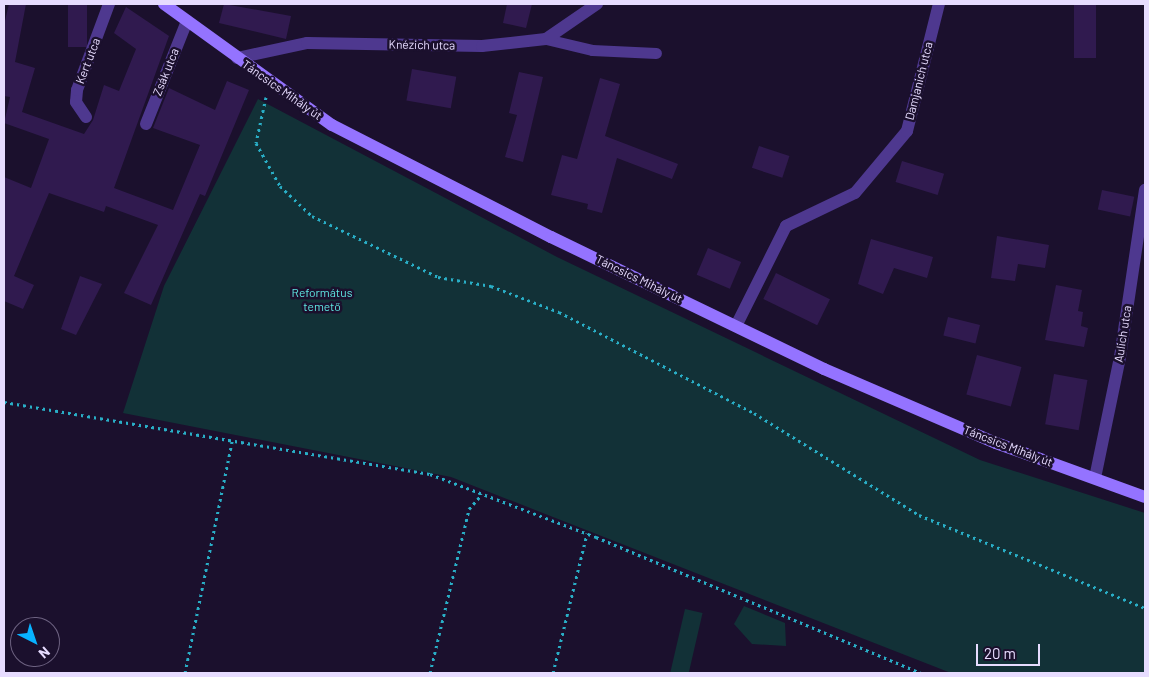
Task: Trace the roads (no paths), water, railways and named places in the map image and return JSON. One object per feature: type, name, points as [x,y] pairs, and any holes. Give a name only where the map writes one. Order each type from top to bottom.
[{"type":"main road","name":"Táncsics Mihály út","points":[[164,4],[332,126],[824,369],[996,443],[1145,497]]},
{"type":"street","name":"Kert utca","points":[[86,117],[76,102],[77,90],[109,4]]},
{"type":"street","name":"Knézich utca","points":[[237,58],[307,43],[482,46],[546,40],[597,4]]},
{"type":"street","name":"Damjanich utca","points":[[736,326],[786,226],[854,193],[907,131],[939,4]]},
{"type":"street","name":"Zsák utca","points":[[146,124],[187,20]]},
{"type":"street","name":"Aulich utca","points":[[1095,478],[1120,357],[1145,190]]},
{"type":"lane","points":[[546,40],[592,50],[656,53]]},
{"type":"park label","name":"Református temető","points":[[322,300]]}]
